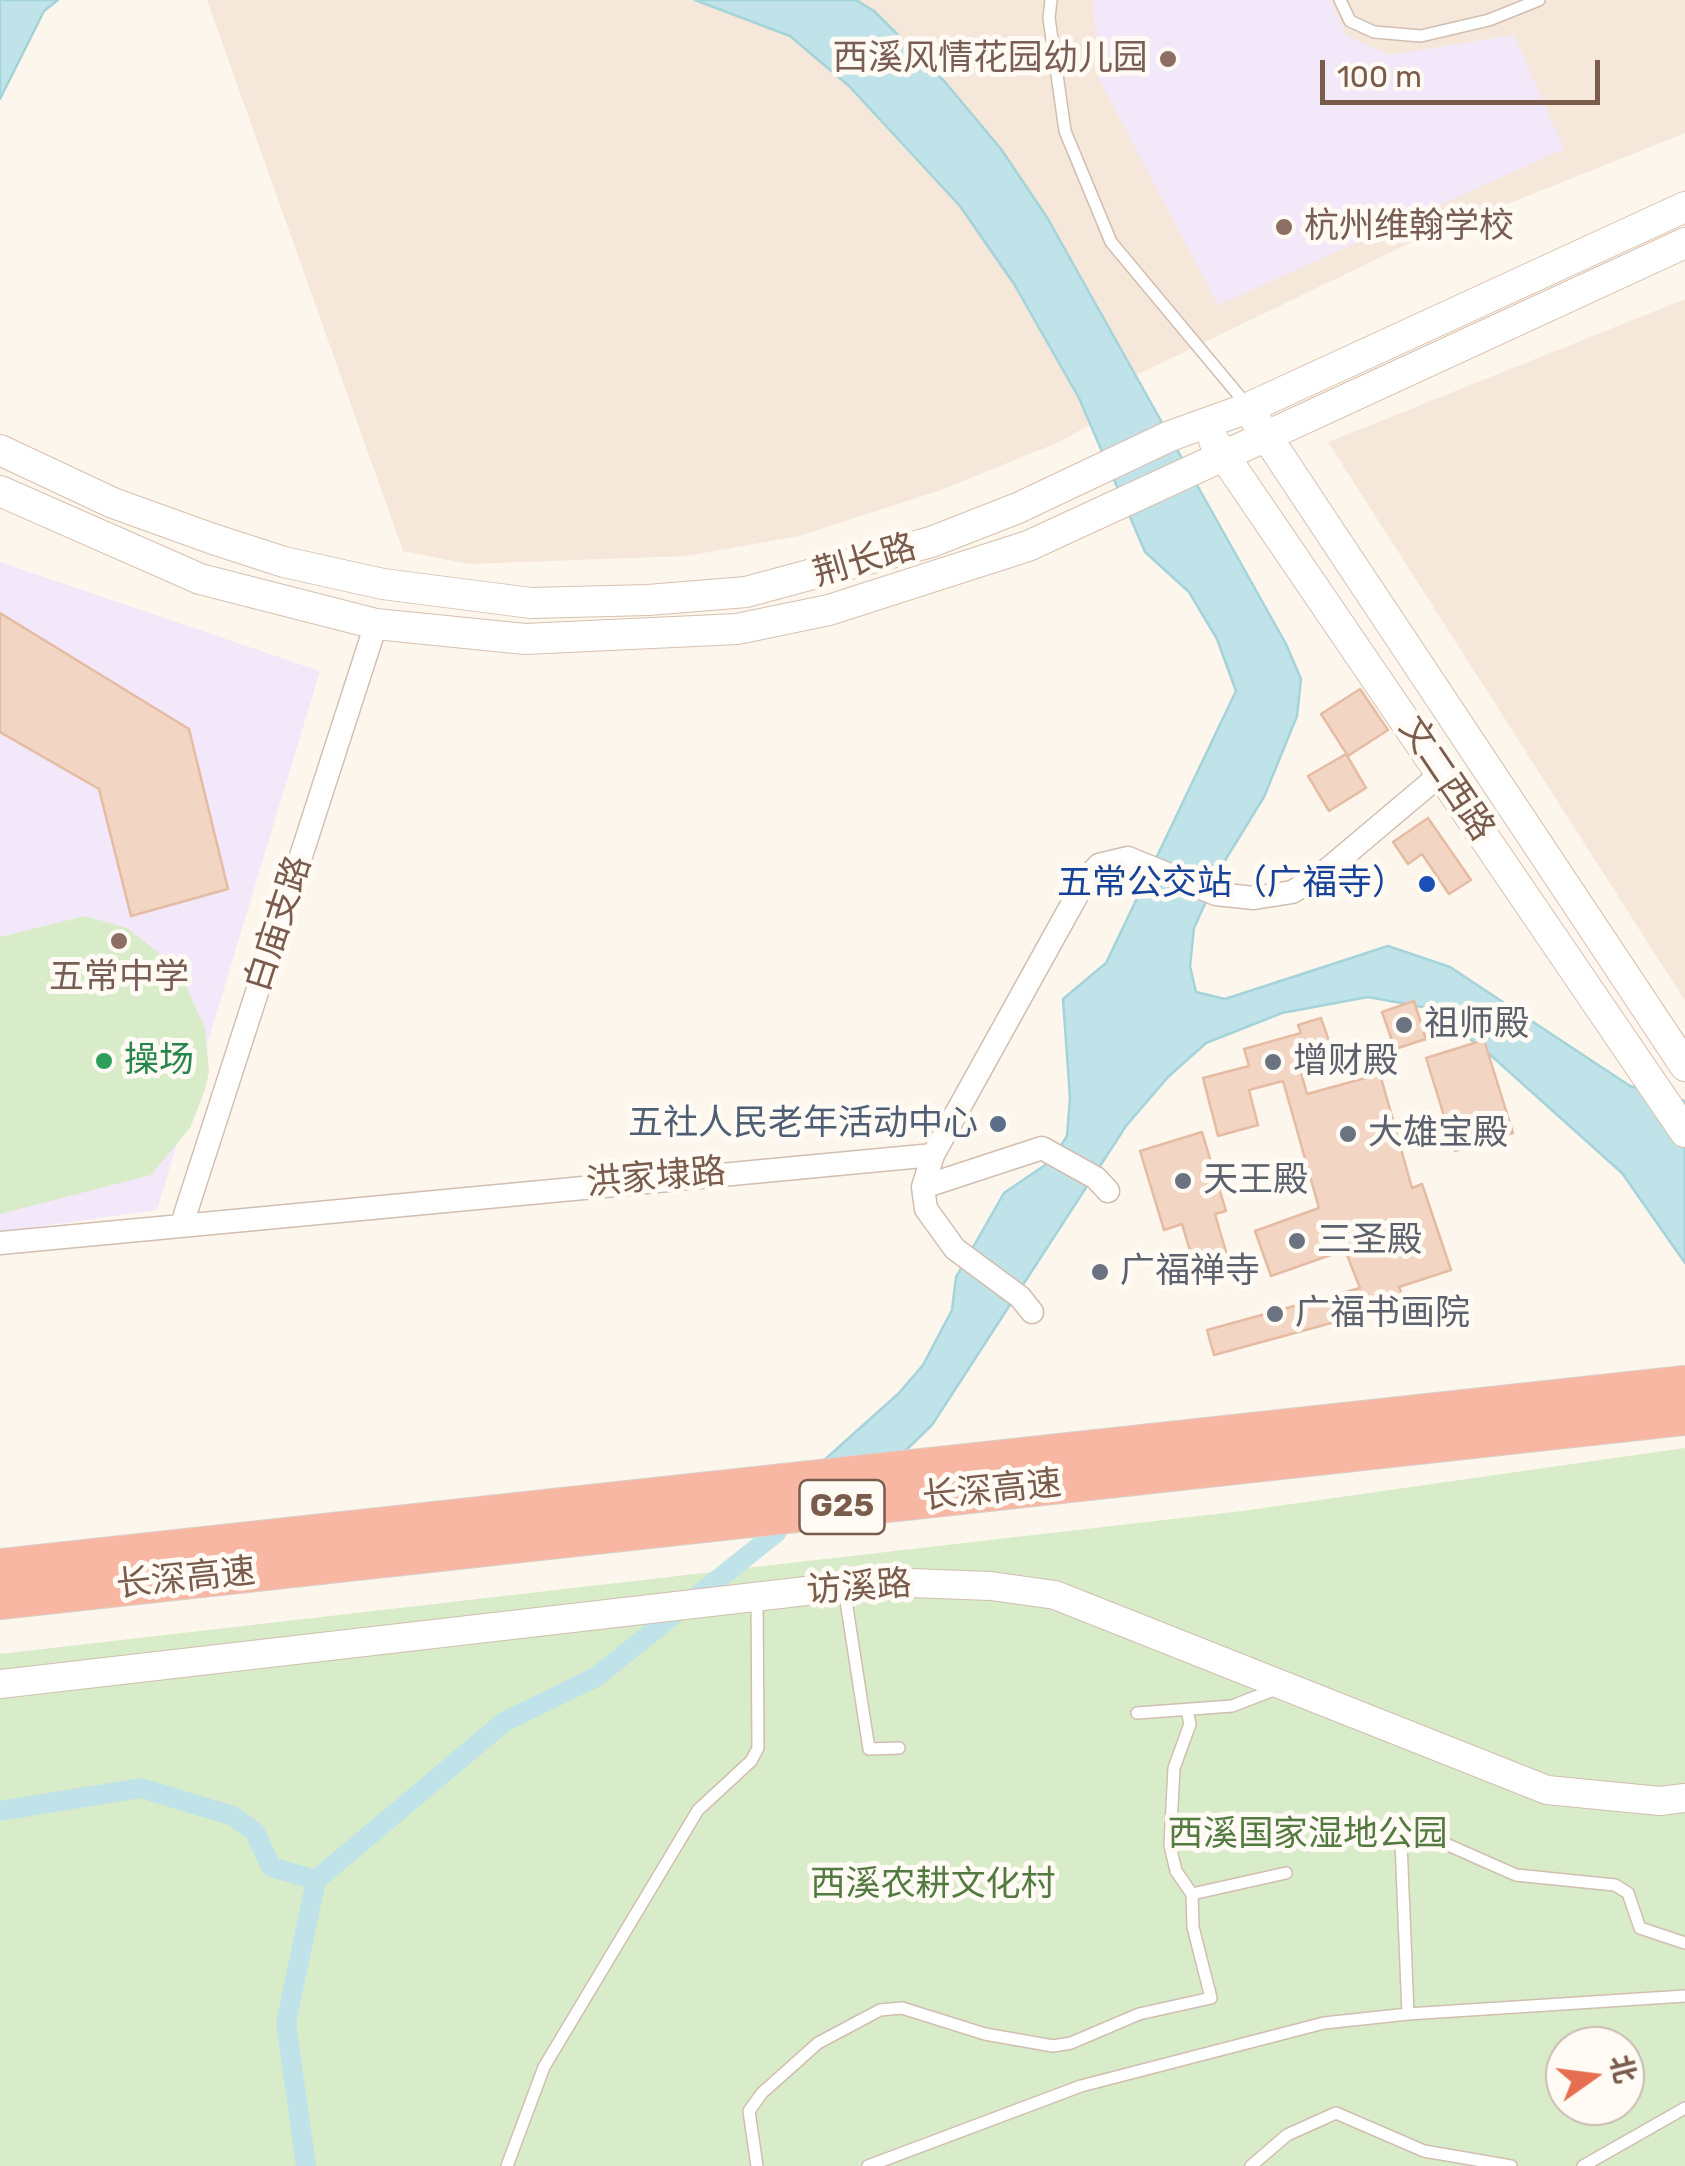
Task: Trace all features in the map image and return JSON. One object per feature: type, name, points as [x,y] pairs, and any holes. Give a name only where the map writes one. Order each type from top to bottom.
[{"type":"highway","name":"长深高速","points":[[0,1568],[1685,1386]]},
{"type":"highway","name":"长深高速","points":[[0,1599],[1685,1415]]},
{"type":"main road","name":"荆长路","points":[[0,450],[113,503],[284,562],[384,584],[531,603],[746,592],[931,542],[1170,436],[1205,427],[1248,408],[1685,207]]},
{"type":"main road","name":"荆长路","points":[[0,491],[200,579],[376,624],[525,639],[737,629],[829,610],[1028,546],[1189,476],[1224,455],[1685,243]]},
{"type":"main road","name":"文二西路","points":[[1248,408],[1682,1062]]},
{"type":"main road","name":"文二西路","points":[[1205,427],[1685,1132]]},
{"type":"street","name":"白庙支路","points":[[182,1224],[376,624]]},
{"type":"street","points":[[1026,1304],[954,1249],[926,1208],[923,1187],[933,1155],[1086,879],[1114,858],[1142,863],[1216,894],[1254,898],[1292,892],[1321,875],[1442,773]]},
{"type":"street","points":[[923,1187],[1042,1148],[1052,1150],[1102,1184]]},
{"type":"street","name":"洪家埭路","points":[[0,1244],[933,1155]]},
{"type":"street","name":"访溪路","points":[[0,1684],[756,1597],[928,1583],[1054,1595],[1547,1790],[1660,1800],[1685,1798]]},
{"type":"lane","points":[[1051,0],[1048,18],[1066,131],[1111,242],[1248,408]]},
{"type":"lane","points":[[1340,0],[1350,21],[1374,32],[1420,36],[1490,20],[1539,0]]},
{"type":"lane","points":[[844,1588],[869,1749],[899,1748]]},
{"type":"lane","points":[[507,2166],[544,2068],[688,1826],[710,1796],[751,1761],[758,1748],[756,1597]]},
{"type":"lane","points":[[1138,1713],[1232,1706],[1284,1685]]},
{"type":"lane","points":[[757,2166],[749,2111],[762,2093],[818,2043],[880,2010],[902,2008],[985,2034],[1053,2046],[1071,2043],[1139,2014],[1211,1998],[1193,1927],[1192,1894],[1176,1871],[1170,1845],[1174,1768],[1190,1724],[1188,1710]]},
{"type":"lane","points":[[1408,2014],[1401,1842],[1412,1836],[1430,1837],[1516,1875],[1616,1885],[1628,1892],[1640,1928],[1685,1943]]},
{"type":"lane","points":[[1192,1894],[1286,1873]]},
{"type":"lane","points":[[868,2166],[1081,2086],[1324,2023],[1685,1996]]},
{"type":"lane","points":[[1583,2166],[1685,2108]]},
{"type":"lane","points":[[1251,2166],[1287,2134],[1336,2113],[1424,2151],[1511,2166]]},
{"type":"shaded area","points":[[207,0],[746,0],[932,145],[1108,415],[1059,442],[941,490],[799,536],[687,556],[469,564],[403,551]]},
{"type":"shaded area","points":[[820,0],[1685,0],[1685,133],[1412,242],[1118,384]]},
{"type":"shaded area","name":"杭州维翰学校","points":[[1093,0],[1330,0],[1347,36],[1390,55],[1514,35],[1564,149],[1218,305],[1099,79]]},
{"type":"shaded area","points":[[1685,299],[1685,1001],[1328,442]]},
{"type":"shaded area","name":"五常中学","points":[[0,562],[320,671],[157,1210],[0,1232]]},
{"type":"green space","name":"操场","points":[[85,916],[127,928],[177,967],[205,1028],[209,1072],[205,1090],[190,1128],[151,1175],[0,1214],[0,937]]},
{"type":"green space","name":"西溪国家湿地公园","points":[[1685,1448],[1685,2166],[0,2166],[0,1654],[1242,1511]]},
{"type":"water","points":[[0,0],[58,0],[44,11],[0,99]]},
{"type":"water","points":[[695,0],[856,0],[874,11],[945,82],[1001,149],[1048,219],[1286,644],[1301,679],[1297,716],[1264,797],[1224,862],[1194,928],[1190,966],[1196,992],[1225,999],[1388,946],[1450,967],[1630,1086],[1685,1101],[1685,1263],[1622,1173],[1486,1051],[1428,1008],[1368,997],[1282,1013],[1206,1043],[1168,1077],[1126,1126],[932,1425],[904,1452],[821,1463],[899,1393],[923,1365],[952,1310],[956,1277],[1004,1193],[1051,1161],[1067,1136],[1070,1098],[1063,999],[1106,963],[1236,691],[1217,639],[1189,592],[1145,552],[1079,398],[1014,284],[960,206],[849,86],[790,36]]},
{"type":"building","points":[[0,613],[189,729],[228,889],[131,916],[99,789],[0,732]]},
{"type":"building","points":[[1360,689],[1388,730],[1348,756],[1321,714]]},
{"type":"building","points":[[1346,754],[1366,788],[1329,811],[1308,776]]},
{"type":"building","points":[[1428,818],[1471,880],[1449,894],[1422,854],[1408,864],[1393,842]]},
{"type":"building","name":"祖师殿","points":[[1414,1001],[1426,1039],[1395,1049],[1382,1012]]},
{"type":"building","points":[[1321,1018],[1331,1047],[1297,1058],[1307,1094],[1380,1074],[1412,1188],[1422,1184],[1451,1270],[1399,1287],[1403,1297],[1368,1313],[1214,1355],[1207,1330],[1360,1288],[1345,1250],[1271,1276],[1255,1231],[1319,1208],[1283,1081],[1249,1090],[1258,1125],[1218,1136],[1203,1078],[1249,1066],[1244,1049],[1301,1033],[1298,1025]]},
{"type":"building","points":[[1484,1040],[1513,1133],[1455,1151],[1426,1058]]},
{"type":"building","name":"天王殿","points":[[1202,1132],[1226,1211],[1215,1214],[1231,1269],[1198,1278],[1182,1224],[1164,1230],[1140,1151]]},
{"type":"waterway","points":[[306,2166],[286,2023],[316,1880],[504,1722],[596,1677],[777,1532]]},
{"type":"waterway","points":[[0,1811],[141,1788],[233,1816],[255,1832],[271,1867],[316,1880]]},
{"type":"place","name":"西溪风情花园幼儿园","points":[[1168,59]]},
{"type":"place","name":"杭州维翰学校","points":[[1284,227]]},
{"type":"place","name":"五常公交站（广福寺）","points":[[1427,884]]},
{"type":"place","name":"五常中学","points":[[119,941]]},
{"type":"place","name":"祖师殿","points":[[1404,1025]]},
{"type":"place","name":"操场","points":[[104,1061]]},
{"type":"place","name":"增财殿","points":[[1273,1062]]},
{"type":"place","name":"五社人民老年活动中心","points":[[998,1124]]},
{"type":"place","name":"大雄宝殿","points":[[1348,1134]]},
{"type":"place","name":"天王殿","points":[[1183,1181]]},
{"type":"place","name":"三圣殿","points":[[1297,1241]]},
{"type":"place","name":"广福禅寺","points":[[1100,1272]]},
{"type":"place","name":"广福书画院","points":[[1275,1314]]},
{"type":"park label","name":"西溪农耕文化村","points":[[933,1885]]}]
